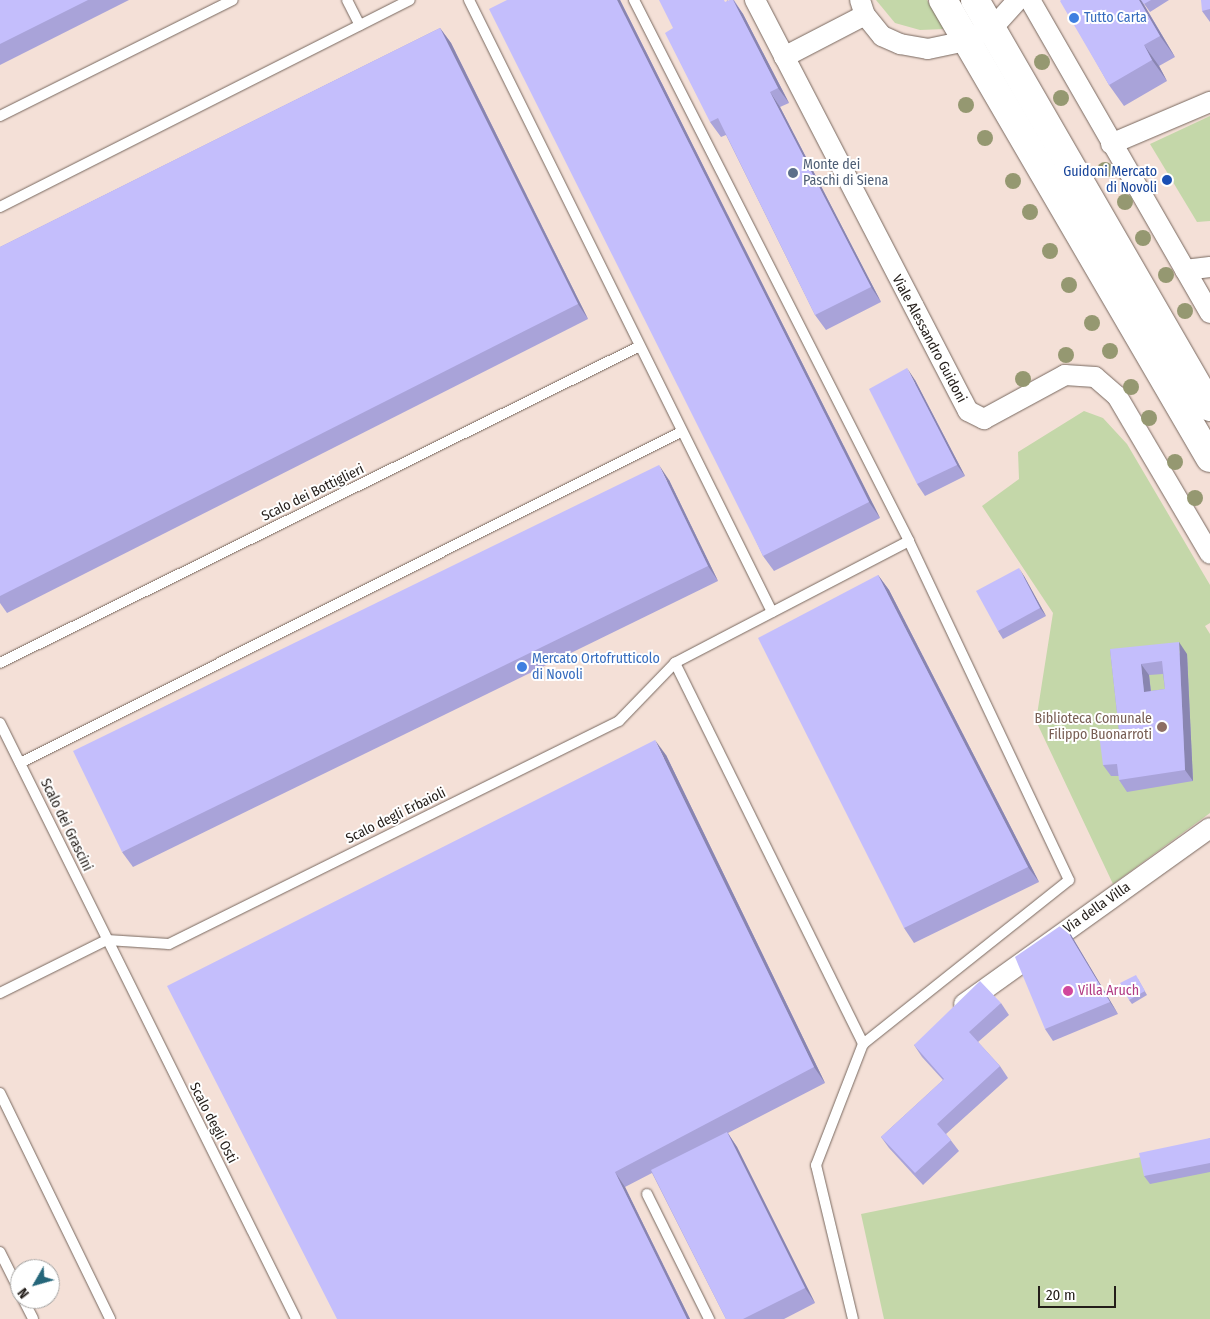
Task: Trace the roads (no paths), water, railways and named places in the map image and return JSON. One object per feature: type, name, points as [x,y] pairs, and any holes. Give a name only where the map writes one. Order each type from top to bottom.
[{"type":"main road","points":[[943,0],[1210,458]]},
{"type":"main road","points":[[975,0],[1210,407]]},
{"type":"street","name":"Viale Alessandro Guidoni","points":[[755,0],[968,411],[984,420],[1065,375],[1095,377],[1117,396],[1210,554]]},
{"type":"street","points":[[784,57],[862,8],[882,36],[909,47],[938,48],[967,41],[992,27],[1018,0]]},
{"type":"street","points":[[1030,0],[1111,144],[1210,313]]},
{"type":"street","points":[[1111,144],[1210,102]]},
{"type":"street","points":[[1185,270],[1210,267]]},
{"type":"street","name":"Via della Villa","points":[[949,1018],[997,976],[1210,828]]},
{"type":"lane","points":[[0,116],[233,0]]},
{"type":"lane","points":[[347,0],[360,25]]},
{"type":"lane","points":[[0,207],[410,0]]},
{"type":"lane","points":[[469,0],[638,348],[772,612]]},
{"type":"lane","points":[[634,0],[910,541],[1069,880],[863,1044],[816,1165],[853,1319]]},
{"type":"lane","name":"Scalo dei Bottiglieri","points":[[0,663],[638,348]]},
{"type":"lane","points":[[20,763],[681,432]]},
{"type":"lane","name":"Scalo degli Erbaioli","points":[[107,940],[169,944],[619,721],[675,663],[910,541]]},
{"type":"lane","points":[[675,663],[863,1044]]},
{"type":"lane","name":"Scalo dei Grascini","points":[[0,723],[107,940]]},
{"type":"lane","points":[[0,992],[107,940]]},
{"type":"lane","name":"Scalo degli Osti","points":[[107,940],[296,1319]]},
{"type":"lane","points":[[0,1093],[110,1319]]},
{"type":"lane","points":[[647,1194],[709,1319]]},
{"type":"lane","points":[[0,1252],[10,1272]]},
{"type":"place","name":"Tutto Carta","points":[[1074,18]]},
{"type":"place","name":"Monte dei Paschi di Siena","points":[[793,173]]},
{"type":"place","name":"Guidoni Mercato di Novoli","points":[[1167,180]]},
{"type":"place","name":"Mercato Ortofrutticolo di Novoli","points":[[522,667]]},
{"type":"place","name":"Biblioteca Comunale Filippo Buonarroti","points":[[1162,727]]},
{"type":"place","name":"Villa Aruch","points":[[1068,991]]}]
